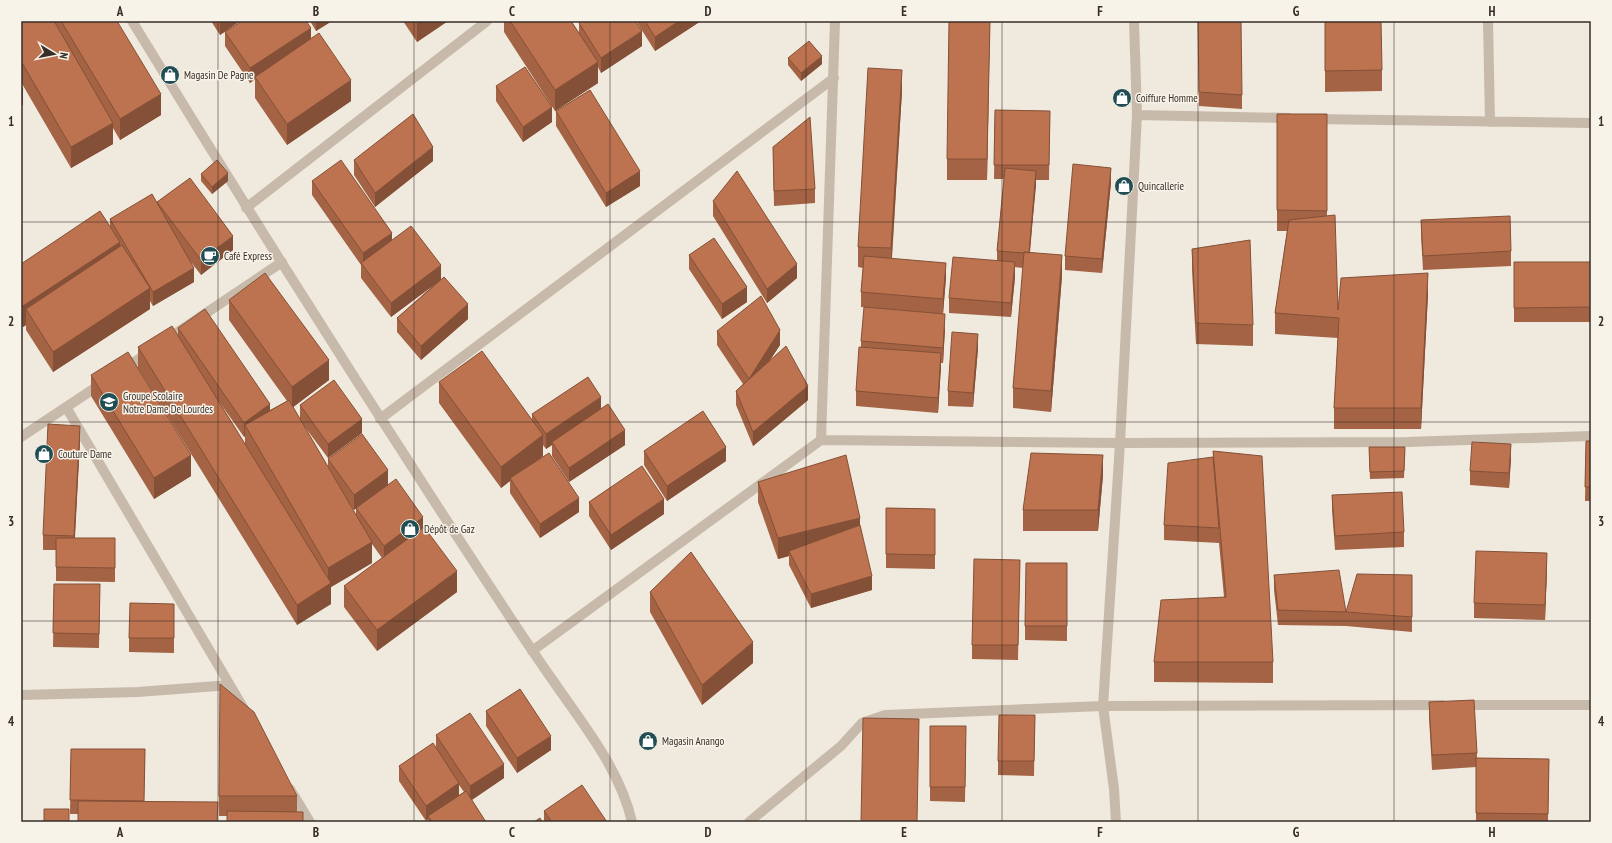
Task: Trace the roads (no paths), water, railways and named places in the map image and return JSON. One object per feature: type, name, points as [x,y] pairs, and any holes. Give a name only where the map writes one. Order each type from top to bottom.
[{"type":"street","points":[[132,21],[246,208],[282,262],[380,419],[532,651],[605,756],[628,800],[632,822]]},
{"type":"street","points":[[246,208],[487,21]]},
{"type":"street","points":[[821,440],[835,21]]},
{"type":"street","points":[[1116,822],[1114,790],[1103,706],[1120,443],[1137,115],[1134,21]]},
{"type":"street","points":[[1488,21],[1490,122]]},
{"type":"street","points":[[380,419],[834,78]]},
{"type":"street","points":[[1137,115],[1490,122],[1591,122]]},
{"type":"street","points":[[21,437],[282,262]]},
{"type":"street","points":[[66,408],[250,719]]},
{"type":"street","points":[[532,651],[821,440],[1120,443],[1407,442],[1591,436]]},
{"type":"street","points":[[21,695],[138,692],[230,685]]},
{"type":"street","points":[[749,822],[840,746],[862,723],[885,715],[1103,706],[1591,705]]},
{"type":"street","points":[[286,781],[310,822]]},
{"type":"place","name":"Magasin De Pagne","points":[[170,75]]},
{"type":"place","name":"Coiffure Homme","points":[[1122,98]]},
{"type":"place","name":"Quincallerie","points":[[1124,186]]},
{"type":"place","name":"Café Express","points":[[210,256]]},
{"type":"place","name":"Groupe Scolaire Notre Dame De Lourdes","points":[[109,402]]},
{"type":"place","name":"Couture Dame","points":[[44,454]]},
{"type":"place","name":"Dépôt de Gaz","points":[[410,529]]},
{"type":"place","name":"Magasin Anango","points":[[648,741]]}]
